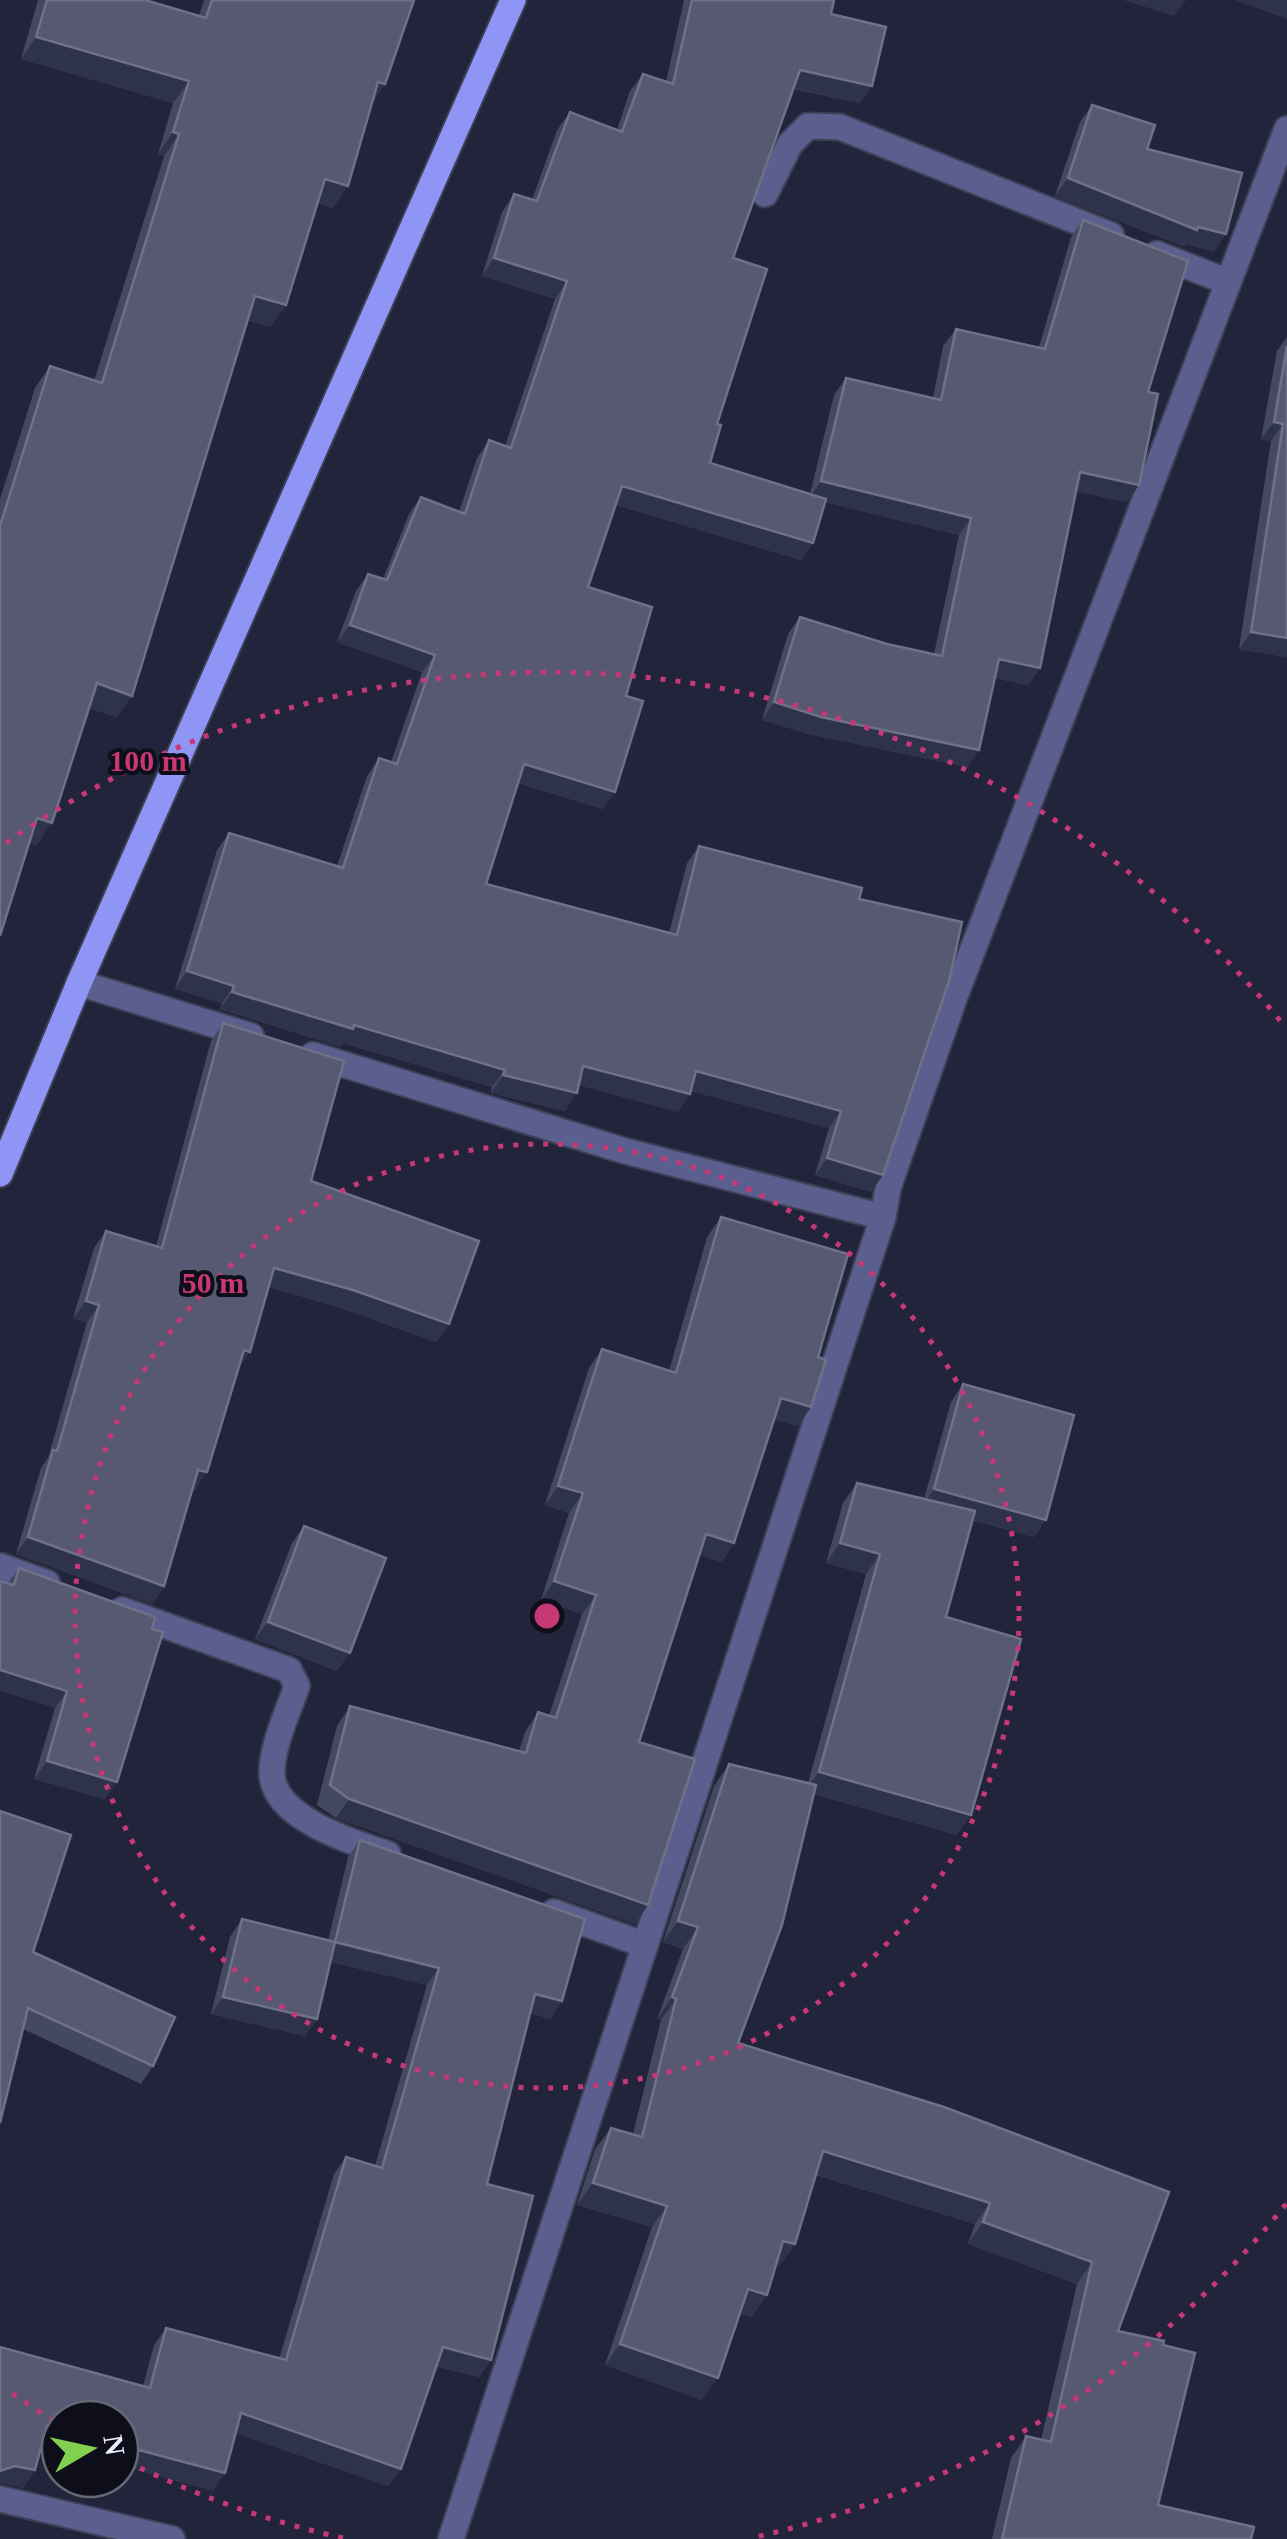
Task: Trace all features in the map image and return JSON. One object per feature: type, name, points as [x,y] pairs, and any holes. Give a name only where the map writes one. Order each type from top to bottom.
[{"type":"main road","points":[[0,1174],[78,983],[514,0]]},
{"type":"street","points":[[765,194],[790,144],[808,126],[840,127],[1228,282]]},
{"type":"street","points":[[452,2539],[883,1217],[888,1188],[956,996],[1287,128]]},
{"type":"street","points":[[78,983],[625,1150],[883,1217]]},
{"type":"street","points":[[0,1566],[289,1670],[296,1686],[274,1761],[272,1780],[278,1792],[328,1834],[420,1866]]},
{"type":"street","points":[[532,1905],[645,1944]]},
{"type":"street","points":[[0,2500],[172,2539]]},
{"type":"building","points":[[47,0],[145,0],[206,18],[212,0],[414,0],[385,84],[378,82],[348,186],[325,179],[286,305],[255,296],[132,696],[97,683],[52,823],[37,818],[0,936],[0,526],[50,366],[102,383],[179,134],[173,132],[189,81],[36,37]]},
{"type":"building","points":[[692,0],[834,0],[831,14],[886,27],[872,86],[800,70],[733,258],[767,269],[717,424],[721,425],[710,463],[826,499],[813,543],[622,486],[588,587],[652,607],[626,696],[643,701],[615,792],[524,764],[486,884],[677,935],[699,846],[862,888],[859,899],[962,922],[949,981],[883,1175],[827,1158],[841,1111],[696,1071],[690,1094],[583,1066],[577,1093],[503,1075],[505,1070],[232,992],[234,986],[187,971],[229,833],[343,868],[379,758],[397,764],[435,655],[350,625],[368,574],[387,580],[421,497],[465,514],[489,440],[511,448],[567,281],[494,258],[514,194],[537,201],[570,112],[622,132],[643,74],[673,84]]},
{"type":"building","points":[[1092,105],[1155,125],[1147,149],[1242,173],[1226,234],[1198,227],[1197,230],[1068,178]]},
{"type":"building","points":[[1083,220],[1188,261],[1148,392],[1158,394],[1139,485],[1080,472],[1040,668],[999,659],[979,750],[821,717],[774,702],[800,617],[942,656],[971,518],[821,481],[846,378],[941,400],[956,329],[1045,349]]},
{"type":"building","points":[[1287,346],[1287,638],[1251,632],[1283,424],[1274,422]]},
{"type":"building","points":[[223,1023],[344,1061],[311,1181],[479,1241],[449,1324],[353,1290],[274,1268],[250,1352],[244,1350],[207,1472],[198,1470],[164,1586],[28,1537],[99,1305],[86,1301],[106,1231],[162,1248]]},
{"type":"building","points":[[721,1217],[848,1254],[818,1357],[826,1360],[811,1407],[781,1398],[734,1543],[706,1534],[639,1742],[695,1759],[648,1905],[349,1799],[330,1785],[350,1706],[526,1753],[538,1712],[556,1718],[596,1595],[554,1581],[583,1493],[558,1486],[602,1349],[676,1373]]},
{"type":"building","points":[[963,1384],[1074,1415],[1046,1520],[934,1489]]},
{"type":"building","points":[[857,1483],[975,1511],[946,1617],[1021,1639],[971,1815],[819,1772],[880,1554],[840,1543]]},
{"type":"building","points":[[304,1526],[386,1558],[350,1653],[268,1622]]},
{"type":"building","points":[[19,1568],[155,1617],[152,1629],[163,1632],[117,1782],[47,1761],[67,1691],[0,1670],[0,1581],[14,1585]]},
{"type":"building","points":[[729,1764],[816,1785],[782,1925],[738,2043],[944,2107],[1169,2192],[1118,2331],[1164,2341],[1163,2345],[1195,2353],[1158,2505],[1254,2527],[1251,2539],[1002,2539],[1026,2436],[1051,2442],[1092,2262],[983,2222],[990,2203],[823,2151],[795,2244],[783,2241],[767,2295],[748,2289],[718,2378],[620,2344],[667,2206],[593,2183],[611,2128],[642,2137],[676,1999],[672,1997],[698,1927],[678,1921]]},
{"type":"building","points":[[0,1811],[71,1835],[33,1952],[175,2017],[153,2066],[28,2008],[0,2123]]},
{"type":"building","points":[[360,1840],[585,1919],[562,2001],[535,1994],[487,2184],[533,2196],[491,2360],[443,2347],[401,2469],[241,2413],[225,2473],[140,2450],[140,2399],[40,2399],[40,2451],[35,2470],[15,2466],[0,2471],[0,2347],[150,2388],[166,2328],[286,2360],[346,2157],[382,2168],[439,1968],[335,1942]]},
{"type":"building","points":[[242,1919],[335,1942],[317,2019],[223,1997]]}]
